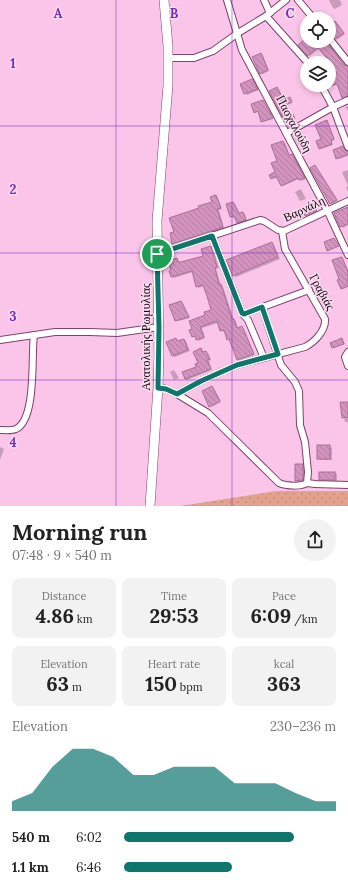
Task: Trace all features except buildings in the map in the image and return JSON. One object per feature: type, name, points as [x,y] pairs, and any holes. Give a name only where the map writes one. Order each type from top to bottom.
[{"type":"street","name":"Ανατολικής Ρωμυλίας","points":[[150,506],[158,388],[158,214],[168,85],[168,58],[164,0]]},
{"type":"street","name":"Πασχαλούδη","points":[[227,0],[242,50],[327,210],[348,255]]},
{"type":"street","points":[[264,0],[268,14],[302,56]]},
{"type":"street","points":[[168,58],[187,59],[201,56],[222,45],[286,0]]},
{"type":"street","points":[[298,0],[308,12]]},
{"type":"street","points":[[336,47],[348,62]]},
{"type":"street","points":[[325,92],[333,107],[348,147]]},
{"type":"street","points":[[287,133],[348,100]]},
{"type":"street","name":"Βαρνάλη","points":[[157,254],[262,220],[278,230],[286,230],[348,201]]},
{"type":"street","name":"Γραβιάς","points":[[177,394],[228,368],[244,362],[309,345],[325,326],[323,314],[285,249],[282,231]]},
{"type":"street","points":[[212,236],[264,358]]},
{"type":"street","points":[[244,314],[309,290]]},
{"type":"street","points":[[262,307],[282,368],[295,382],[299,391],[300,425],[305,442],[308,472],[307,483]]},
{"type":"street","points":[[0,340],[60,331],[117,333],[159,327]]},
{"type":"street","points":[[0,430],[15,429],[20,426],[25,415],[33,383],[34,335]]},
{"type":"street","points":[[347,354],[345,359],[348,366]]},
{"type":"street","points":[[158,388],[166,389],[177,394],[208,413],[279,483],[284,485],[304,485],[307,483],[348,485]]},
{"type":"shaded area","points":[[276,491],[348,491],[348,506],[180,506]]},
{"type":"route","points":[[212,236],[242,313],[244,314],[262,307],[278,354],[244,362],[228,368],[177,394],[166,389],[158,388],[159,327],[157,254],[212,236]]}]
